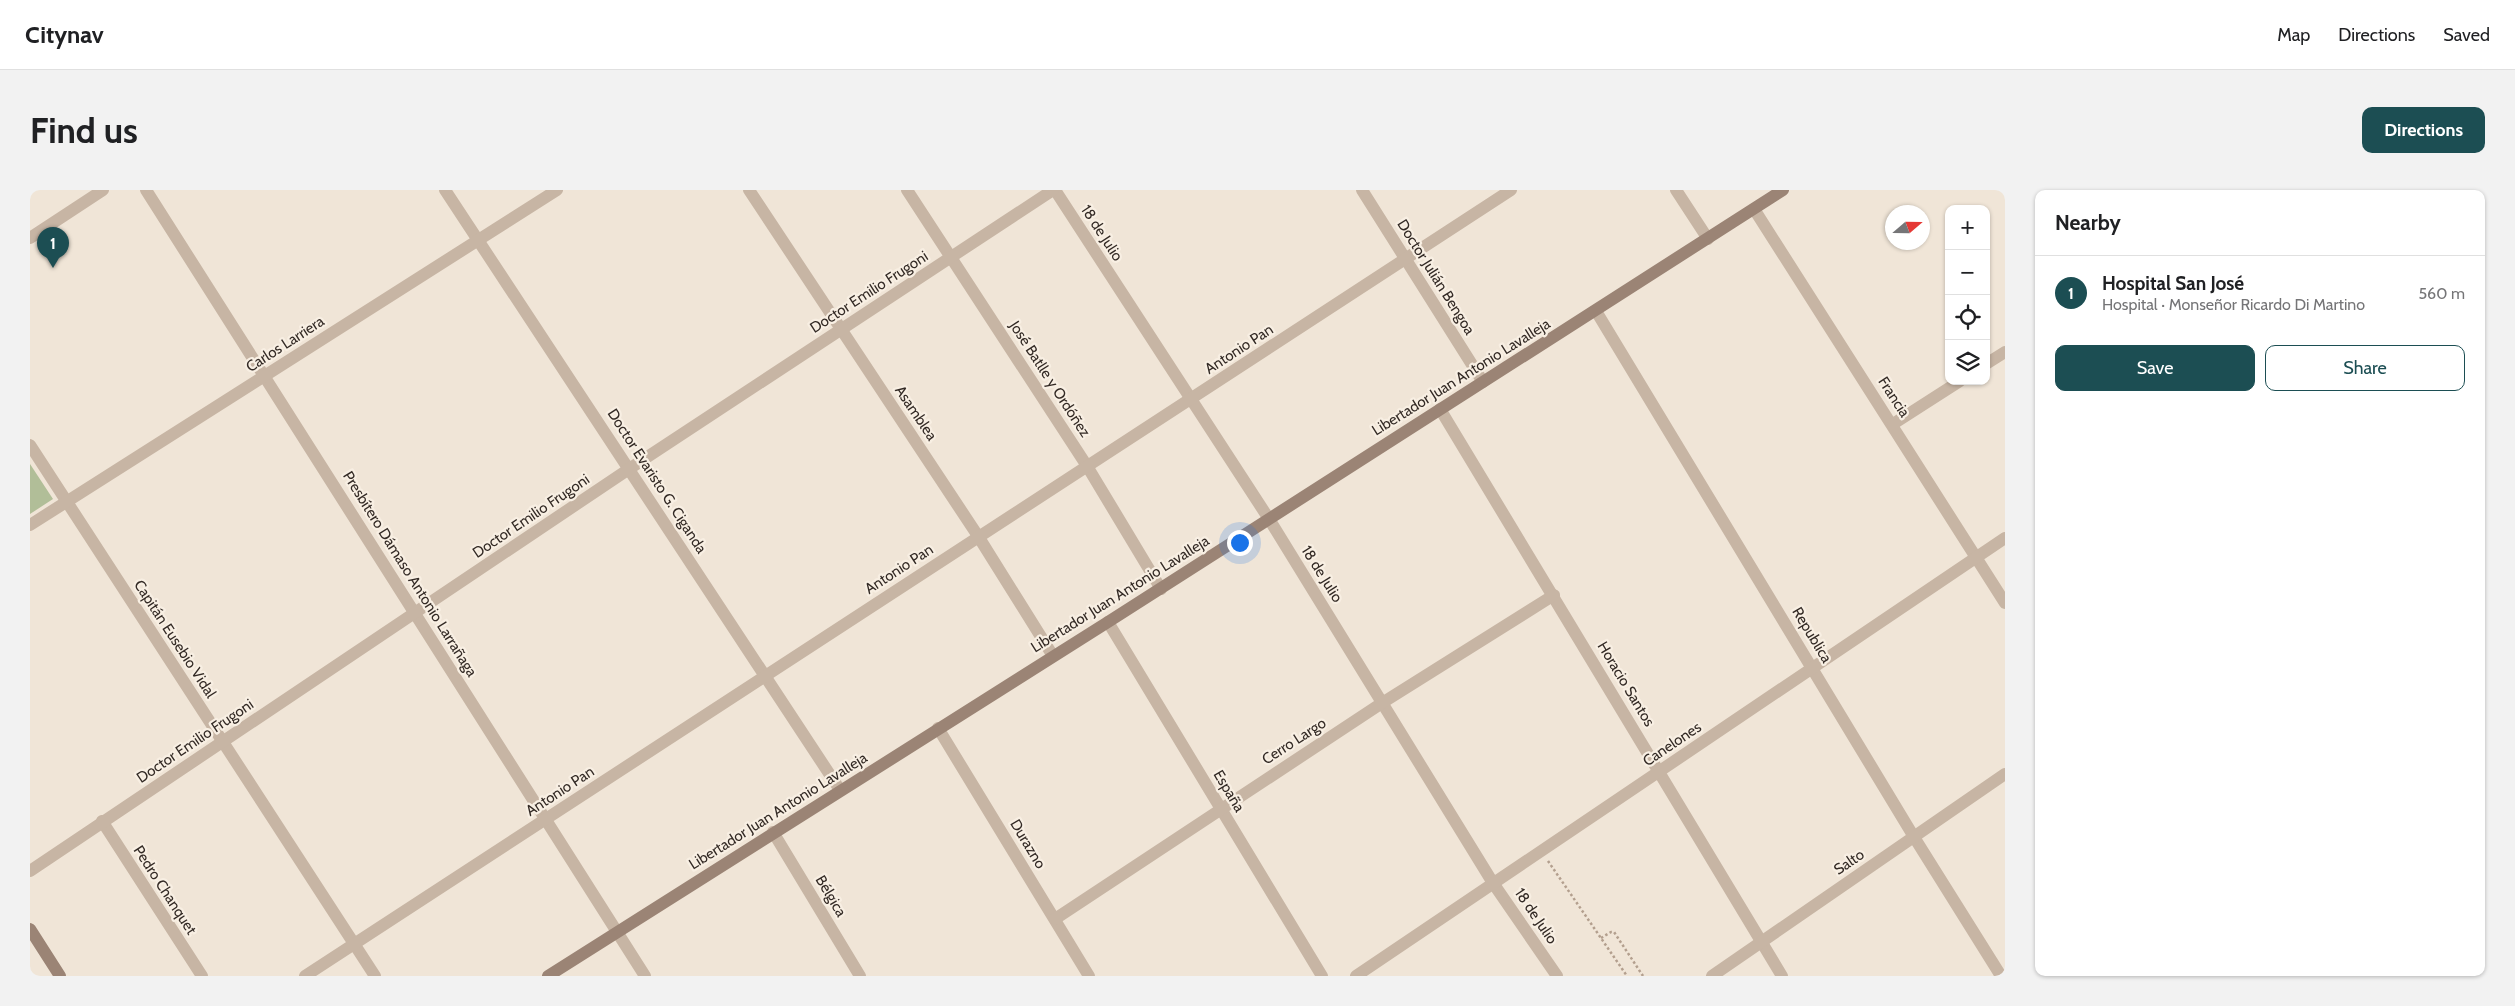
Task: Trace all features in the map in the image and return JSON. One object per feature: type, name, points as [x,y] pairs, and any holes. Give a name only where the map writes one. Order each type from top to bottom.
[{"type":"street","points":[[30,238],[103,190]]},
{"type":"street","name":"Presbítero Dámaso Antonio Larrañaga","points":[[146,190],[416,612],[545,820],[645,976]]},
{"type":"street","name":"Doctor Evaristo G. Ciganda","points":[[445,190],[840,790]]},
{"type":"street","name":"Carlos Larriera","points":[[30,525],[557,190]]},
{"type":"street","name":"Asamblea","points":[[749,190],[978,536],[1053,656]]},
{"type":"street","name":"José Batlle y Ordóñez","points":[[908,190],[1087,466],[1160,589]]},
{"type":"street","name":"Doctor Emilio Frugoni","points":[[30,871],[630,469],[1054,190]]},
{"type":"street","name":"18 de Julio","points":[[1054,190],[1269,519],[1493,883],[1557,976]]},
{"type":"street","name":"Doctor Julián Bengoa","points":[[1362,190],[1483,382]]},
{"type":"street","name":"Antonio Pan","points":[[305,976],[1510,190]]},
{"type":"street","points":[[1676,190],[1708,239]]},
{"type":"street","name":"Libertador Juan Antonio Lavalleja","points":[[548,976],[1160,589],[1783,190]]},
{"type":"street","name":"Francia","points":[[1754,209],[1893,424],[2005,604]]},
{"type":"street","name":"Republica","points":[[1596,311],[1914,837],[2001,976]]},
{"type":"street","points":[[1990,361],[2005,352]]},
{"type":"street","points":[[1893,424],[1954,385]]},
{"type":"street","name":"Horacio Santos","points":[[1440,409],[1554,594],[1782,976]]},
{"type":"street","name":"Capitán Eusebio Vidal","points":[[30,446],[375,976]]},
{"type":"street","name":"Canelones","points":[[1356,976],[2005,538]]},
{"type":"street","name":"Cerro Largo","points":[[1055,919],[1220,808],[1554,594]]},
{"type":"street","name":"España","points":[[1108,622],[1322,976]]},
{"type":"street","name":"Durazno","points":[[938,728],[1089,976]]},
{"type":"street","name":"Salto","points":[[1712,976],[2005,774]]},
{"type":"street","name":"Pedro Chanquet","points":[[102,821],[202,976]]},
{"type":"street","name":"Bélgica","points":[[774,832],[860,976]]},
{"type":"street","points":[[30,929],[60,976]]},
{"type":"path","points":[[1542,852],[1627,976]]},
{"type":"path","points":[[1601,938],[1614,932],[1643,976]]},
{"type":"green space","points":[[30,464],[53,499],[30,514]]},
{"type":"place","name":"Hospital San José","points":[[53,268]]}]
